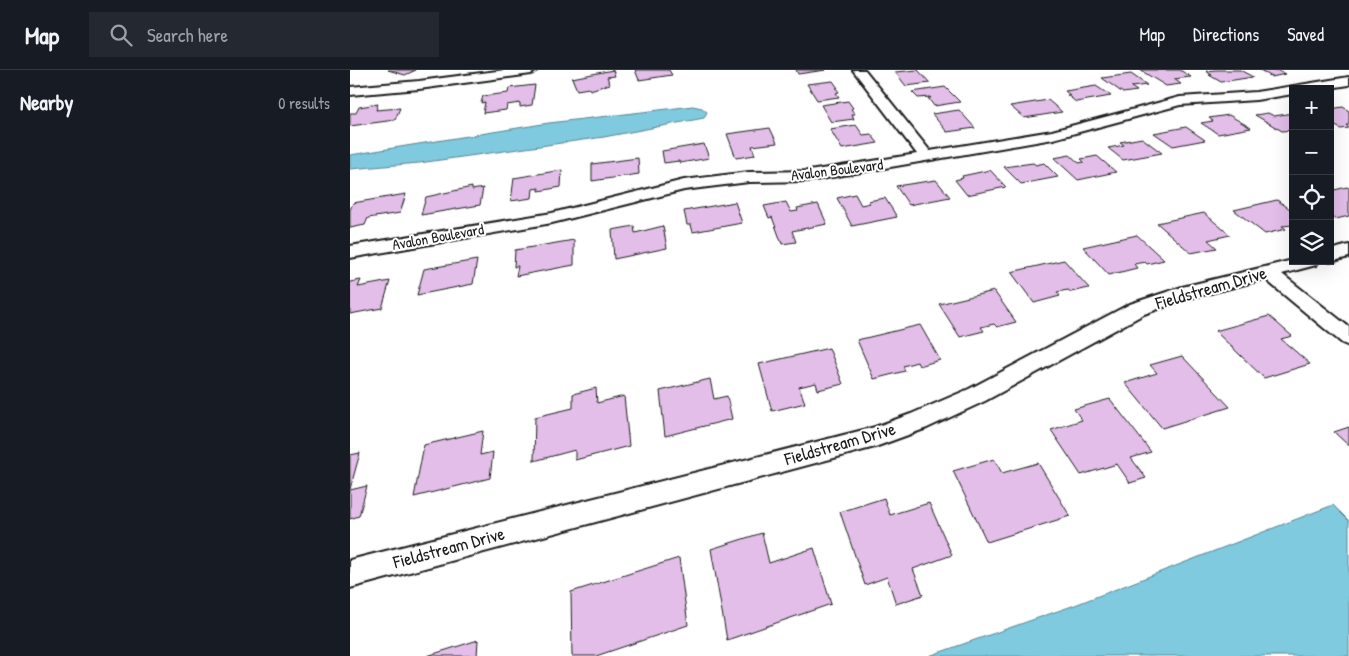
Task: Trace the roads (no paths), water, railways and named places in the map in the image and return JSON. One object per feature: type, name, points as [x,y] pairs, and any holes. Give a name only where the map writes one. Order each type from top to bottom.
[{"type":"street","points":[[350,90],[473,74],[531,70]]},
{"type":"street","points":[[858,70],[927,157]]},
{"type":"street","points":[[1324,85],[1349,81]]},
{"type":"street","name":"Avalon Boulevard","points":[[350,252],[552,218],[684,185],[749,178],[809,176],[1060,134],[1180,101],[1256,96],[1289,91]]},
{"type":"street","points":[[1334,255],[1349,251]]},
{"type":"street","name":"Fieldstream Drive","points":[[350,574],[876,437],[919,421],[977,395],[1089,337],[1110,323],[1137,309],[1182,294],[1295,265]]},
{"type":"street","points":[[1268,272],[1349,338]]},
{"type":"water","points":[[693,106],[702,108],[707,112],[704,118],[604,137],[419,163],[350,169],[350,155],[549,123]]},
{"type":"water","points":[[1333,505],[1349,521],[1349,656],[929,656],[1075,605]]}]
